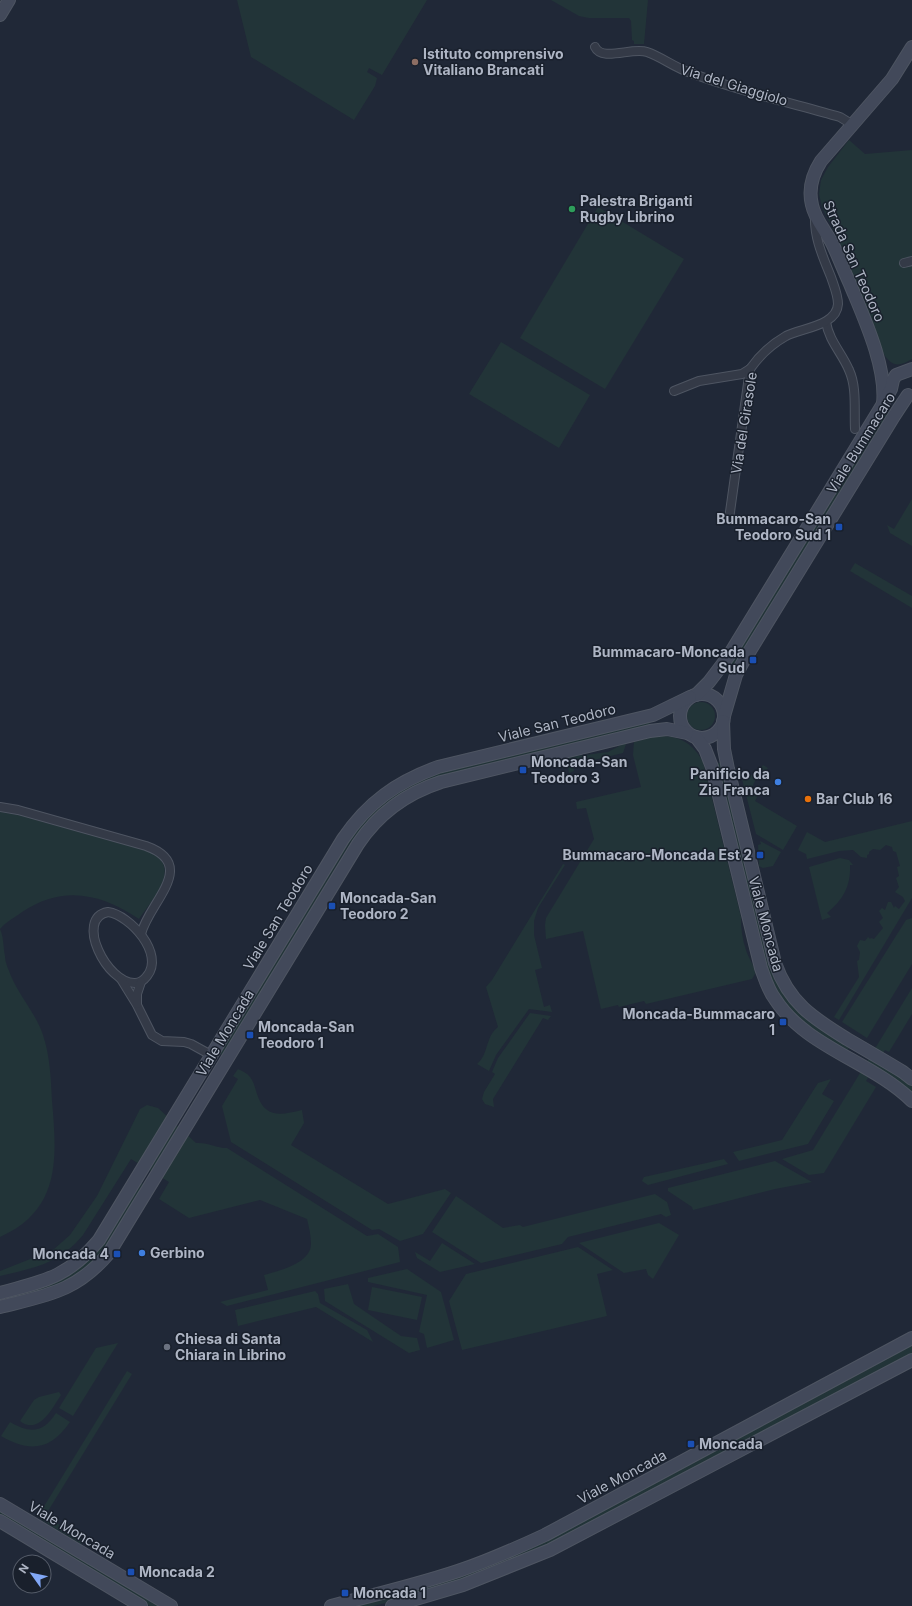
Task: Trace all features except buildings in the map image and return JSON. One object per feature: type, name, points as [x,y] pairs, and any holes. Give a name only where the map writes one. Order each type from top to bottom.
[{"type":"main road","points":[[0,15],[9,0]]},
{"type":"main road","name":"Strada San Teodoro","points":[[876,353],[858,303],[833,245],[815,215],[812,204],[811,185],[816,169],[821,161],[892,79],[912,47]]},
{"type":"main road","points":[[876,353],[885,390],[883,404]]},
{"type":"main road","points":[[876,353],[884,366],[907,372]]},
{"type":"main road","points":[[880,369],[893,383],[894,390],[899,395],[910,394]]},
{"type":"main road","name":"Viale San Teodoro","points":[[0,1292],[49,1279],[68,1270],[82,1259],[100,1240],[343,839],[363,812],[377,800],[408,780],[438,767],[648,716],[667,709],[693,696],[720,670],[883,404],[896,375],[907,372]]},
{"type":"main road","name":"Viale Bummacaro","points":[[910,394],[890,422],[736,675],[723,718],[726,761],[775,963],[786,989],[806,1012],[912,1079]]},
{"type":"main road","points":[[720,670],[720,674],[724,679],[730,680],[736,675]]},
{"type":"main road","points":[[707,695],[717,700],[723,710],[723,718],[717,731],[713,735],[702,738],[692,735],[681,723],[680,711],[682,706],[693,696],[707,695]]},
{"type":"main road","points":[[648,716],[655,722],[650,731]]},
{"type":"main road","name":"Viale Moncada","points":[[0,1307],[57,1292],[90,1273],[109,1252],[358,844],[373,823],[385,812],[411,795],[426,787],[441,782],[650,731],[667,728],[692,735],[705,749],[712,767],[761,968],[766,984],[774,999],[796,1024],[811,1035],[893,1084],[912,1101]]},
{"type":"main road","points":[[712,767],[716,760],[719,759],[726,761]]},
{"type":"main road","points":[[212,1055],[224,1062]]},
{"type":"main road","points":[[194,1085],[206,1092]]},
{"type":"main road","name":"Viale Moncada","points":[[331,1606],[401,1589],[459,1571],[499,1556],[545,1534],[912,1338]]},
{"type":"main road","points":[[392,1606],[463,1585],[550,1550],[912,1360]]},
{"type":"main road","name":"Viale Moncada","points":[[0,1504],[171,1606]]},
{"type":"main road","points":[[0,1521],[141,1606]]},
{"type":"street","name":"Via del Giaggiolo","points":[[595,47],[599,52],[606,54],[636,50],[647,52],[686,72],[708,80],[840,117],[853,124]]},
{"type":"street","points":[[815,215],[814,229],[836,293],[838,306],[834,315],[826,322],[831,340],[850,370],[853,386],[855,429]]},
{"type":"street","name":"Via del Girasole","points":[[728,519],[750,370],[759,358],[785,337],[799,330],[826,322]]},
{"type":"street","points":[[674,391],[699,380],[742,374],[750,370]]},
{"type":"street","points":[[0,807],[18,810],[146,846],[159,851],[166,857],[169,864],[170,878],[149,914],[141,934]]},
{"type":"street","points":[[137,1005],[136,994],[141,982],[149,974],[151,964],[149,948],[141,934],[131,924],[114,913],[103,913],[98,917],[94,927],[94,939],[100,955],[105,964],[120,978],[137,1005],[152,1035],[157,1039],[168,1043],[184,1042],[191,1044],[212,1055]]},
{"type":"street","points":[[131,924],[139,923],[149,914]]},
{"type":"street","points":[[120,978],[135,984],[141,982]]},
{"type":"shaded area","points":[[237,0],[427,0],[382,75],[369,68],[367,72],[377,78],[375,86],[354,120],[251,57]]},
{"type":"shaded area","points":[[551,0],[648,0],[644,44],[634,44],[634,41],[632,40],[631,21],[629,18],[589,18],[579,16]]},
{"type":"shaded area","points":[[849,140],[865,154],[912,150],[912,359],[899,364],[890,361],[883,353],[846,256],[822,207],[819,194],[821,180],[828,167]]},
{"type":"shaded area","points":[[598,207],[684,259],[605,389],[520,338]]},
{"type":"shaded area","points":[[501,342],[590,395],[559,448],[469,394]]},
{"type":"shaded area","points":[[885,411],[888,412],[888,415],[731,673],[726,674],[726,669]]},
{"type":"shaded area","points":[[912,499],[912,546],[890,533],[887,525],[894,529]]},
{"type":"shaded area","points":[[855,563],[912,596],[912,608],[850,571]]},
{"type":"shaded area","points":[[701,702],[711,706],[715,716],[711,726],[701,730],[691,726],[687,716],[691,706]]},
{"type":"shaded area","points":[[649,721],[650,723],[648,726],[437,777],[410,789],[388,803],[359,831],[350,843],[223,1055],[219,1054],[347,841],[367,816],[406,786],[443,770]]},
{"type":"shaded area","points":[[657,736],[672,737],[690,745],[703,762],[741,917],[744,942],[755,974],[752,979],[646,1004],[644,1001],[619,1007],[618,1005],[601,1009],[583,931],[546,939],[546,918],[594,839],[586,808],[577,809],[576,802],[641,787],[633,755],[634,742]]},
{"type":"shaded area","points":[[623,744],[626,744],[623,753],[573,765],[574,771],[569,773],[567,762],[570,757],[608,752]]},
{"type":"shaded area","points":[[721,763],[770,960],[795,1008],[814,1024],[850,1046],[847,1052],[810,1029],[786,1007],[767,972],[717,764]]},
{"type":"shaded area","points":[[763,765],[768,768],[761,779],[757,777],[751,789],[759,794],[755,801],[797,826],[783,850],[756,834],[742,779],[756,773]]},
{"type":"shaded area","points":[[0,812],[18,815],[150,852],[160,858],[164,866],[162,884],[151,903],[139,919],[110,903],[96,898],[67,895],[37,903],[22,912],[0,929]]},
{"type":"shaded area","points":[[912,821],[912,898],[839,1020],[834,1017],[859,977],[857,961],[859,960],[860,952],[857,946],[860,940],[865,941],[868,937],[870,939],[874,939],[883,928],[879,922],[883,918],[879,911],[882,908],[885,910],[888,902],[891,902],[894,908],[895,906],[899,909],[905,901],[903,897],[895,892],[899,887],[896,878],[899,876],[897,867],[900,866],[896,852],[893,851],[892,847],[886,845],[880,850],[873,849],[867,855],[867,858],[861,857],[853,850],[839,851],[807,859],[806,854],[798,850],[807,832],[825,842]]},
{"type":"shaded area","points":[[760,841],[781,852],[773,866],[763,868],[759,866],[758,845],[761,844]]},
{"type":"shaded area","points":[[840,858],[849,860],[853,865],[850,865],[849,880],[842,898],[827,913],[831,917],[822,920],[809,867]]},
{"type":"shaded area","points":[[563,864],[565,865],[538,908],[534,921],[534,935],[542,968],[535,970],[544,1007],[550,1005],[552,1012],[529,1009],[496,1055],[489,1071],[477,1064],[484,1055],[491,1036],[498,1027],[486,987],[492,980]]},
{"type":"shaded area","points":[[912,918],[912,964],[867,1038],[842,1022],[906,920]]},
{"type":"shaded area","points":[[0,929],[6,961],[11,976],[43,1035],[49,1059],[51,1076],[55,1142],[51,1180],[45,1197],[35,1212],[20,1226],[0,1237]]},
{"type":"shaded area","points":[[912,988],[912,1014],[889,1052],[885,1050],[877,1063],[909,1083],[912,1086],[912,1094],[874,1068],[866,1081],[876,1087],[824,1173],[809,1175],[782,1159],[813,1150]]},
{"type":"shaded area","points":[[530,1013],[551,1016],[548,1020],[543,1018],[493,1099],[494,1107],[485,1104],[482,1099],[484,1092],[495,1074],[492,1072],[498,1058]]},
{"type":"shaded area","points":[[238,1069],[250,1077],[264,1108],[281,1114],[302,1110],[304,1123],[291,1145],[388,1204],[445,1189],[451,1193],[423,1234],[400,1241],[379,1229],[372,1230],[231,1142],[222,1106],[238,1079],[233,1076]]},
{"type":"shaded area","points":[[831,1079],[822,1094],[834,1101],[808,1144],[739,1161],[733,1152],[782,1140],[818,1083]]},
{"type":"shaded area","points":[[147,1105],[158,1108],[196,1143],[204,1143],[227,1148],[367,1236],[378,1234],[398,1247],[400,1262],[227,1306],[220,1302],[268,1290],[264,1275],[293,1265],[306,1256],[310,1251],[311,1244],[307,1219],[260,1200],[189,1218],[159,1199],[169,1182],[131,1159],[83,1235],[74,1245],[55,1259],[35,1267],[0,1276],[0,1271],[53,1250],[70,1235],[97,1196],[140,1109]]},
{"type":"shaded area","points":[[724,1159],[728,1164],[648,1185],[642,1181],[644,1177]]},
{"type":"shaded area","points":[[775,1161],[812,1182],[775,1189],[693,1210],[692,1207],[668,1191],[668,1188]]},
{"type":"shaded area","points":[[141,1182],[144,1185],[106,1247],[86,1269],[59,1286],[0,1303],[0,1298],[50,1284],[81,1266],[92,1256]]},
{"type":"shaded area","points":[[655,1194],[667,1202],[671,1215],[666,1217],[661,1214],[568,1237],[562,1244],[481,1263],[432,1232],[456,1196],[503,1228],[520,1225],[523,1227]]},
{"type":"shaded area","points":[[659,1223],[679,1235],[653,1279],[648,1275],[646,1269],[624,1273],[579,1243]]},
{"type":"shaded area","points":[[442,1243],[475,1264],[440,1272],[417,1258],[415,1252],[430,1261]]},
{"type":"shaded area","points":[[578,1247],[613,1270],[597,1274],[607,1316],[462,1350],[449,1301],[466,1274]]},
{"type":"shaded area","points":[[407,1269],[441,1292],[454,1340],[427,1348],[424,1334],[419,1332],[427,1295],[368,1282],[368,1278]]},
{"type":"shaded area","points":[[348,1284],[354,1304],[401,1336],[417,1338],[420,1350],[409,1353],[325,1301],[324,1289]]},
{"type":"shaded area","points":[[372,1287],[422,1297],[417,1320],[368,1310]]},
{"type":"shaded area","points":[[315,1291],[318,1294],[320,1303],[367,1330],[373,1342],[316,1307],[238,1326],[235,1310]]},
{"type":"shaded area","points":[[118,1343],[73,1416],[59,1408],[96,1348]]},
{"type":"shaded area","points":[[912,1343],[912,1353],[588,1525],[538,1549],[464,1579],[403,1599],[373,1606],[350,1606],[459,1575]]},
{"type":"shaded area","points":[[127,1371],[132,1374],[45,1516],[85,1541],[81,1544],[40,1519],[38,1510],[43,1508]]},
{"type":"shaded area","points":[[59,1392],[61,1395],[54,1406],[39,1423],[27,1425],[20,1421],[34,1400],[39,1397]]},
{"type":"shaded area","points":[[56,1413],[70,1422],[63,1431],[47,1443],[39,1446],[21,1445],[1,1436],[10,1422],[29,1430],[35,1430],[46,1425]]},
{"type":"shaded area","points":[[0,1509],[161,1606],[150,1606],[0,1516]]},
{"type":"place","name":"Istituto comprensivo Vitaliano Brancati","points":[[415,62]]},
{"type":"place","name":"Palestra Briganti Rugby Librino","points":[[572,209]]},
{"type":"place","name":"Bummacaro-San Teodoro Sud 1","points":[[839,527]]},
{"type":"place","name":"Bummacaro-Moncada Sud","points":[[753,660]]},
{"type":"place","name":"Moncada-San Teodoro 3","points":[[523,770]]},
{"type":"place","name":"Panificio da Zia Franca","points":[[778,782]]},
{"type":"place","name":"Bar Club 16","points":[[808,799]]},
{"type":"place","name":"Bummacaro-Moncada Est 2","points":[[760,855]]},
{"type":"place","name":"Moncada-San Teodoro 2","points":[[332,906]]},
{"type":"place","name":"Moncada-Bummacaro 1","points":[[783,1022]]},
{"type":"place","name":"Moncada-San Teodoro 1","points":[[250,1035]]},
{"type":"place","name":"Gerbino","points":[[142,1253]]},
{"type":"place","name":"Moncada 4","points":[[117,1254]]},
{"type":"place","name":"Chiesa di Santa Chiara in Librino","points":[[167,1347]]},
{"type":"place","name":"Moncada","points":[[691,1444]]},
{"type":"place","name":"Moncada 2","points":[[131,1572]]},
{"type":"place","name":"Moncada 1","points":[[345,1593]]}]
